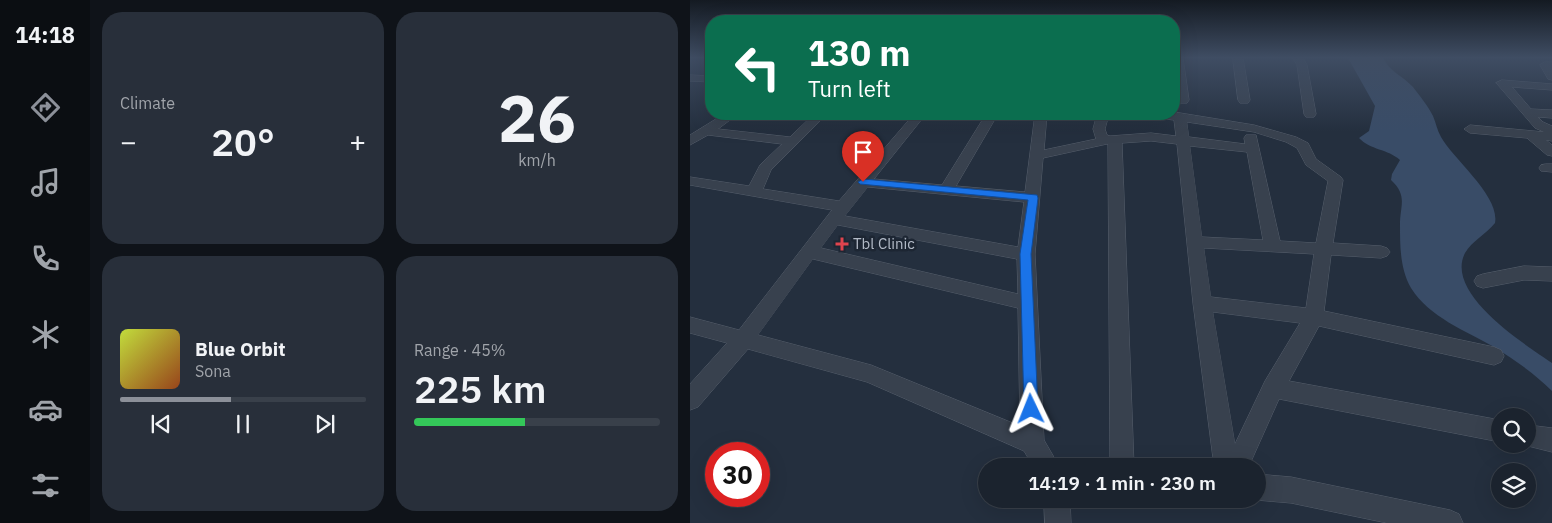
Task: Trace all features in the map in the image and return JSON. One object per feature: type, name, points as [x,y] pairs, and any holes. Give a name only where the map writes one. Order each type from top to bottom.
[{"type":"street","points":[[1180,100],[1183,100],[1181,82]]},
{"type":"street","points":[[1242,82],[1244,100]]},
{"type":"street","points":[[1305,82],[1310,114]]},
{"type":"street","points":[[1552,87],[1502,83],[1539,125],[1552,131]]},
{"type":"street","points":[[1526,112],[1552,114]]},
{"type":"street","points":[[1225,458],[1202,303],[1180,117],[1249,128],[1296,141],[1303,146],[1305,154],[1315,166],[1336,180],[1314,317],[1272,388],[1241,458]]},
{"type":"street","points":[[690,141],[723,120]]},
{"type":"street","points":[[754,191],[765,168],[816,120]]},
{"type":"street","points":[[690,400],[743,340],[863,182],[915,120]]},
{"type":"street","points":[[946,190],[988,120]]},
{"type":"street","points":[[1041,120],[1026,254],[1032,443],[1042,458]]},
{"type":"street","points":[[1101,120],[1098,129],[1101,137],[1115,143],[1116,151],[1122,458]]},
{"type":"street","points":[[1249,128],[1272,245]]},
{"type":"street","points":[[1470,129],[1552,137]]},
{"type":"street","points":[[706,131],[793,141]]},
{"type":"street","points":[[1532,136],[1552,152]]},
{"type":"street","points":[[1038,155],[1108,140],[1151,137],[1253,149]]},
{"type":"street","points":[[690,181],[754,191],[839,213],[1026,254]]},
{"type":"street","points":[[863,182],[1033,198]]},
{"type":"street","points":[[1194,242],[1324,247],[1381,252]]},
{"type":"street","points":[[810,252],[1027,303]]},
{"type":"street","points":[[1483,281],[1524,273],[1552,274]]},
{"type":"street","points":[[1202,303],[1314,317],[1494,356]]},
{"type":"street","points":[[690,324],[871,374],[1032,443]]},
{"type":"street","points":[[1272,388],[1491,429]]},
{"type":"street","points":[[1536,437],[1552,440]]},
{"type":"street","points":[[1266,488],[1291,490],[1450,523]]},
{"type":"street","points":[[1057,508],[1058,523]]},
{"type":"water","points":[[1362,82],[1408,82],[1429,109],[1447,146],[1484,190],[1495,212],[1495,223],[1465,253],[1462,269],[1466,285],[1476,301],[1491,317],[1524,344],[1552,363],[1552,391],[1510,357],[1438,315],[1411,288],[1407,281],[1401,257],[1400,225],[1402,201],[1400,191],[1391,180],[1392,174],[1400,160],[1368,145],[1359,138],[1369,131],[1375,106]]},
{"type":"place","name":"Tbl Clinic","points":[[842,244]]},
{"type":"route","points":[[863,182],[1033,198],[1026,254],[1031,409]]}]
